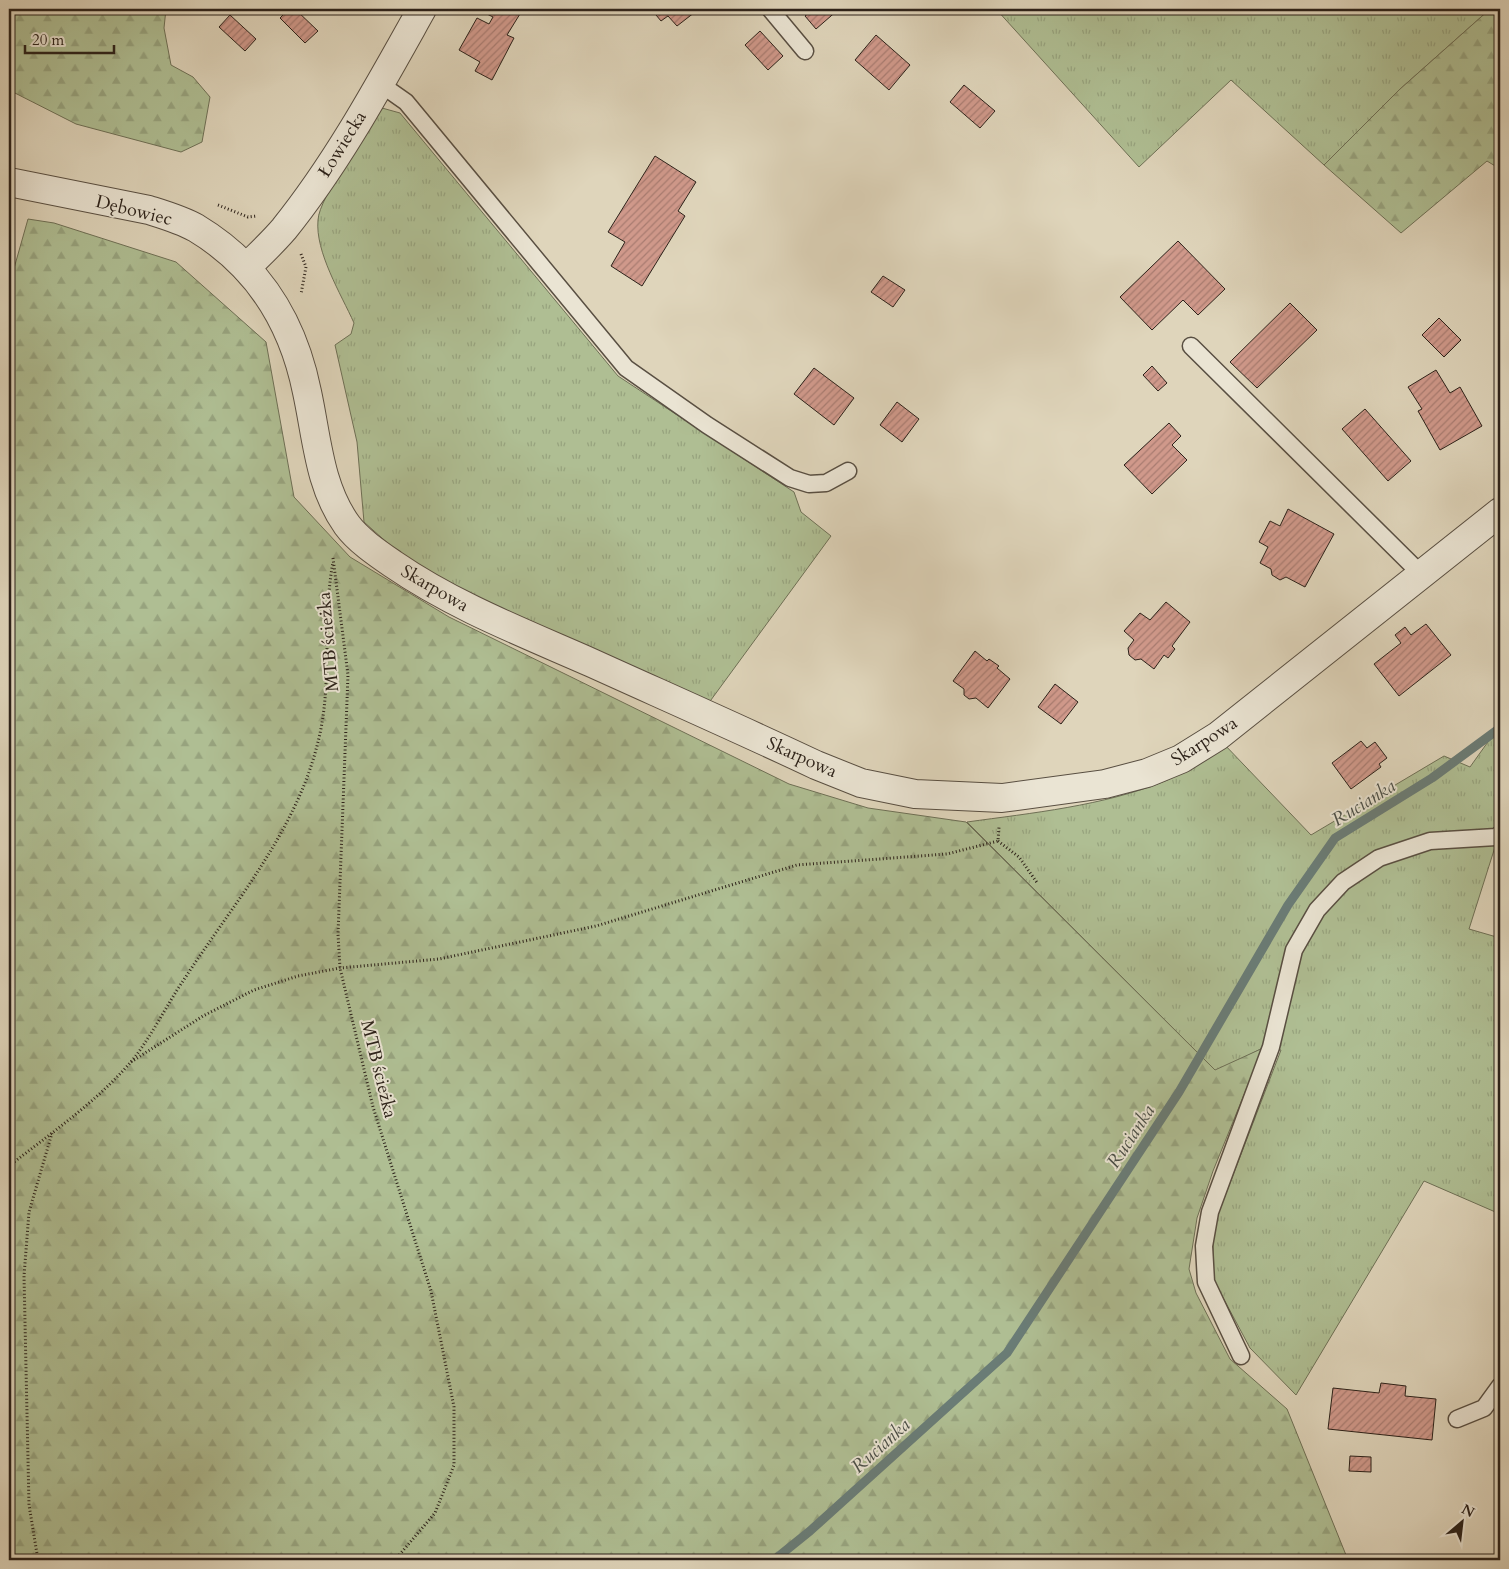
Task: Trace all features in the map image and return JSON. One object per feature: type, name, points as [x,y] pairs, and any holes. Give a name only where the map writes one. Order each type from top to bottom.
[{"type":"street","name":"Łowiecka","points":[[246,268],[283,230],[315,188],[422,9]]},
{"type":"street","name":"Dębowiec","points":[[9,182],[149,210],[195,227],[220,245],[246,268]]},
{"type":"street","name":"Skarpowa","points":[[246,268],[278,308],[298,353],[307,391],[320,466],[332,497],[347,526],[375,552],[456,603],[816,765],[862,783],[915,794],[1002,798],[1105,784],[1147,773],[1181,759],[1218,736],[1500,512]]},
{"type":"lane","points":[[770,9],[805,51]]},
{"type":"lane","points":[[379,83],[406,102],[626,368],[707,425],[790,478],[809,484],[826,483],[848,471]]},
{"type":"lane","points":[[1191,346],[1421,574]]},
{"type":"lane","points":[[1241,1356],[1206,1282],[1204,1246],[1210,1212],[1271,1047],[1294,950],[1317,910],[1343,882],[1379,858],[1430,841],[1496,837],[1500,834]]},
{"type":"lane","points":[[1457,1419],[1484,1408],[1500,1386]]},
{"type":"path","points":[[9,1166],[90,1101],[130,1062],[271,851],[295,809],[309,776],[319,740],[328,660],[327,593],[333,558],[347,526]]},
{"type":"path","name":"MTB ścieżka","points":[[333,558],[348,675],[338,934],[340,968],[373,1107],[431,1291],[454,1407],[454,1465],[435,1513],[395,1560]]},
{"type":"path","points":[[998,841],[1002,798]]},
{"type":"path","points":[[130,1062],[203,1016],[254,990],[298,976],[340,968],[439,959],[596,926],[797,866],[947,854],[998,841]]},
{"type":"path","points":[[998,841],[1019,857],[1038,884]]},
{"type":"path","points":[[38,1560],[29,1505],[24,1276],[29,1212],[52,1132]]},
{"type":"green space","points":[[9,9],[166,9],[164,28],[171,65],[193,77],[210,97],[202,142],[181,152],[76,124],[9,90]]},
{"type":"green space","points":[[996,9],[1490,9],[1399,90],[1324,165],[1231,80],[1139,167]]},
{"type":"green space","points":[[1490,9],[1500,9],[1500,169],[1487,161],[1401,233],[1324,165],[1399,90]]},
{"type":"green space","points":[[382,108],[400,113],[618,376],[794,492],[801,512],[831,536],[708,704],[456,589],[410,563],[364,522],[357,442],[335,345],[351,334],[354,323],[325,259],[318,232],[318,220],[326,196]]},
{"type":"green space","points":[[28,219],[54,223],[176,262],[266,342],[294,497],[350,557],[449,617],[789,784],[868,808],[966,822],[1215,1070],[1263,1048],[1213,1171],[1197,1218],[1189,1269],[1196,1293],[1230,1359],[1287,1409],[1348,1560],[9,1560],[9,286]]},
{"type":"green space","points":[[1500,725],[1500,825],[1496,829],[1495,847],[1469,929],[1500,938],[1500,1214],[1424,1181],[1296,1395],[1250,1348],[1213,1279],[1213,1243],[1218,1214],[1281,1050],[1263,1048],[1216,1071],[967,822],[1067,808],[1141,790],[1180,773],[1223,743],[1311,835],[1444,756],[1470,767]]},
{"type":"building","points":[[289,9],[295,9],[318,31],[305,43],[280,18]]},
{"type":"building","points":[[477,9],[523,9],[507,35],[514,38],[492,80],[475,71],[480,62],[459,50],[477,18],[489,24],[493,17]]},
{"type":"building","points":[[651,9],[699,9],[677,26],[668,16],[661,21]]},
{"type":"building","points":[[814,9],[839,9],[816,29],[805,16]]},
{"type":"building","points":[[230,15],[256,39],[245,51],[219,27]]},
{"type":"building","points":[[760,31],[783,56],[768,70],[745,45]]},
{"type":"building","points":[[876,35],[910,65],[889,90],[855,60]]},
{"type":"building","points":[[964,85],[995,111],[980,128],[950,102]]},
{"type":"building","points":[[655,156],[696,182],[678,211],[685,216],[642,286],[611,266],[625,242],[608,232]]},
{"type":"building","points":[[1178,241],[1225,289],[1198,315],[1183,300],[1152,330],[1120,297]]},
{"type":"building","points":[[883,276],[905,290],[893,307],[871,292]]},
{"type":"building","points":[[1290,303],[1317,330],[1257,388],[1230,362]]},
{"type":"building","points":[[1439,318],[1461,340],[1444,357],[1422,335]]},
{"type":"building","points":[[1152,366],[1167,383],[1158,391],[1143,375]]},
{"type":"building","points":[[814,368],[854,398],[834,425],[794,394]]},
{"type":"building","points":[[1436,370],[1450,393],[1460,387],[1482,426],[1440,450],[1418,411],[1422,409],[1408,387]]},
{"type":"building","points":[[897,402],[919,419],[902,442],[880,425]]},
{"type":"building","points":[[1365,409],[1411,461],[1388,481],[1342,429]]},
{"type":"building","points":[[1169,423],[1181,436],[1172,445],[1187,460],[1152,494],[1124,465]]},
{"type":"building","points":[[1288,509],[1334,534],[1305,587],[1286,577],[1280,580],[1272,575],[1271,569],[1260,563],[1268,547],[1259,542],[1270,521],[1280,526]]},
{"type":"building","points":[[1166,602],[1190,622],[1172,646],[1175,649],[1168,658],[1164,655],[1154,669],[1141,659],[1135,660],[1129,655],[1128,648],[1134,640],[1124,631],[1140,613],[1150,620]]},
{"type":"building","points":[[1426,624],[1451,655],[1399,696],[1374,664],[1401,643],[1395,635],[1405,627],[1411,635]]},
{"type":"building","points":[[975,651],[987,661],[989,659],[999,666],[997,668],[1010,679],[988,708],[976,698],[969,699],[964,695],[964,689],[953,681]]},
{"type":"building","points":[[1055,684],[1078,702],[1061,724],[1038,707]]},
{"type":"building","points":[[1361,741],[1367,748],[1375,742],[1387,758],[1379,764],[1381,767],[1351,789],[1332,763]]},
{"type":"building","points":[[1381,1383],[1406,1386],[1405,1396],[1436,1399],[1432,1440],[1328,1429],[1333,1388],[1379,1393]]},
{"type":"building","points":[[1350,1456],[1371,1457],[1371,1472],[1349,1471]]},
{"type":"waterway","name":"Rucianka","points":[[774,1560],[810,1531],[1007,1353],[1179,1092],[1288,905],[1335,838],[1432,778],[1500,728]]}]
